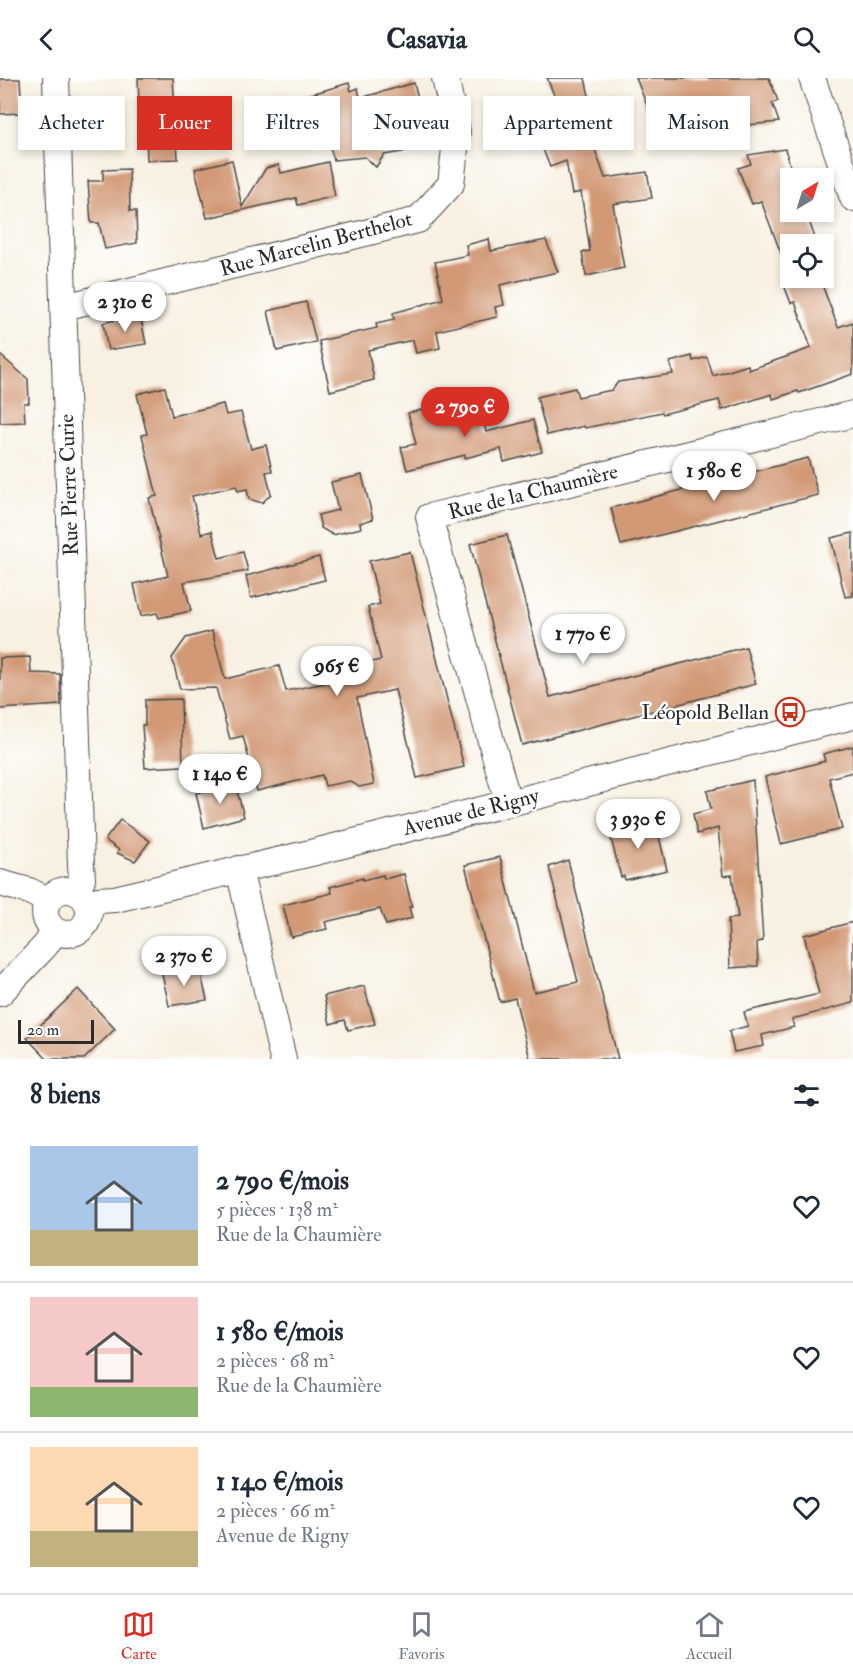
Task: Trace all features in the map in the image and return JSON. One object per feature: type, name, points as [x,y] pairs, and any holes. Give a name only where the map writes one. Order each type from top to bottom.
[{"type":"street","name":"Rue Pierre Curie","points":[[56,78],[83,898]]},
{"type":"street","name":"Rue Marcelin Berthelot","points":[[64,307],[418,220],[451,184],[457,131],[445,78]]},
{"type":"street","points":[[812,78],[853,198]]},
{"type":"street","name":"Rue de la Chaumière","points":[[508,802],[429,517],[853,414]]},
{"type":"street","name":"Avenue de Rigny","points":[[83,898],[98,900],[115,898],[315,852],[853,716]]},
{"type":"street","points":[[239,869],[283,1059]]},
{"type":"street","points":[[0,884],[29,891],[47,900]]},
{"type":"street","points":[[69,889],[83,898],[89,914],[87,922],[81,929],[64,934],[48,925],[45,917],[47,900],[60,890],[69,889]]},
{"type":"street","points":[[0,993],[45,946],[55,931]]},
{"type":"building","points":[[138,78],[173,78],[174,96],[139,96]]},
{"type":"building","points":[[547,78],[585,78],[589,96],[554,96]]},
{"type":"building","points":[[636,78],[769,78],[778,101],[772,103],[779,122],[750,125],[750,96],[646,96],[646,103]]},
{"type":"building","points":[[0,79],[20,79],[21,96],[18,96],[18,113],[0,114]]},
{"type":"building","points":[[349,83],[351,91],[358,88],[360,96],[352,96],[352,150],[403,150],[403,152],[384,155],[376,167],[365,157],[334,160],[331,150],[340,150],[340,96],[305,96]]},
{"type":"building","points":[[414,83],[417,96],[367,96]]},
{"type":"building","points":[[785,149],[790,168],[780,168],[780,222],[809,222],[814,234],[780,234],[780,251],[761,201],[752,204],[738,168],[751,164],[748,155]]},
{"type":"building","points":[[147,150],[177,150],[178,159],[147,160]]},
{"type":"building","points":[[543,150],[595,150],[605,178],[647,172],[652,198],[613,204],[624,268],[586,276],[582,252],[590,251],[581,192],[572,194],[566,161],[550,167]]},
{"type":"building","points":[[232,160],[242,207],[266,168],[279,165],[281,173],[328,162],[335,196],[298,205],[296,198],[207,218],[195,169]]},
{"type":"building","points":[[129,169],[130,211],[136,211],[137,243],[105,249],[99,223],[91,223],[88,181],[103,181],[103,170]]},
{"type":"building","points":[[489,239],[491,251],[546,240],[558,272],[500,285],[504,305],[495,307],[497,317],[437,331],[440,348],[416,353],[413,340],[368,350],[374,380],[330,391],[319,341],[377,328],[376,324],[394,320],[393,313],[443,299],[435,262],[468,255],[466,245]]},
{"type":"building","points":[[785,288],[823,288],[838,327],[853,322],[853,374],[799,393],[798,391],[773,399],[772,394],[722,410],[719,400],[663,414],[662,412],[585,428],[584,426],[547,435],[537,397],[575,388],[578,397],[612,390],[618,382],[673,374],[670,362],[692,356],[693,361],[707,357],[713,376],[748,365],[749,370],[811,348],[795,302],[791,303]]},
{"type":"building","points":[[306,302],[316,342],[277,351],[268,311]]},
{"type":"building","points":[[140,314],[146,344],[108,350],[103,323]]},
{"type":"building","points":[[0,355],[28,379],[29,403],[24,403],[25,422],[0,423]]},
{"type":"building","points":[[165,387],[172,416],[223,404],[226,415],[241,412],[251,449],[266,445],[272,471],[266,472],[271,494],[262,503],[249,499],[247,489],[238,491],[236,486],[192,496],[201,534],[212,531],[219,558],[243,552],[248,571],[184,582],[191,611],[159,618],[157,613],[141,616],[134,584],[168,576],[149,498],[157,496],[142,435],[147,434],[137,394]]},
{"type":"building","points":[[480,405],[486,432],[533,420],[542,452],[504,462],[501,449],[465,458],[465,455],[407,470],[401,447],[416,444],[408,413],[430,408],[432,416]]},
{"type":"building","points":[[808,458],[818,495],[621,545],[611,508]]},
{"type":"building","points":[[362,475],[373,519],[360,523],[361,528],[333,535],[321,528],[318,515],[338,510],[331,482]]},
{"type":"building","points":[[853,533],[853,596],[845,597],[831,538]]},
{"type":"building","points":[[507,535],[550,697],[746,647],[756,684],[522,745],[470,544]]},
{"type":"building","points":[[410,552],[464,767],[417,778],[395,690],[357,698],[374,784],[359,787],[350,781],[325,786],[322,775],[257,791],[243,736],[230,739],[216,688],[180,689],[172,658],[186,638],[212,631],[225,679],[279,666],[286,691],[335,681],[333,675],[349,672],[348,667],[381,660],[368,607],[380,604],[369,561]]},
{"type":"building","points":[[319,557],[325,580],[251,598],[246,576]]},
{"type":"building","points":[[30,657],[31,673],[60,674],[61,705],[0,709],[0,658]]},
{"type":"building","points":[[181,699],[183,766],[145,768],[142,725],[145,725],[145,700]]},
{"type":"building","points":[[853,746],[853,772],[829,778],[842,829],[781,844],[765,777],[825,761],[823,754]]},
{"type":"building","points":[[753,780],[763,941],[757,942],[758,966],[730,968],[728,919],[738,918],[732,875],[723,876],[718,828],[697,834],[693,814],[711,809],[707,791]]},
{"type":"building","points":[[235,783],[244,817],[204,828],[196,793]]},
{"type":"building","points":[[120,820],[150,841],[135,861],[117,853],[119,850],[105,840]]},
{"type":"building","points":[[649,821],[650,826],[656,824],[667,870],[625,880],[624,876],[621,877],[609,831]]},
{"type":"building","points":[[500,857],[534,992],[578,982],[549,867],[568,860],[618,1059],[530,1059],[515,998],[500,1002],[465,865]]},
{"type":"building","points":[[404,874],[412,907],[409,907],[412,918],[386,925],[380,909],[325,922],[327,929],[291,937],[283,905],[332,893],[330,887],[363,878],[363,880],[383,875],[384,879]]},
{"type":"building","points":[[853,922],[853,1003],[792,1019],[794,1027],[762,1035],[764,1046],[734,1052],[729,1031],[748,1026],[744,1012],[819,994],[804,935]]},
{"type":"building","points":[[199,966],[207,1000],[169,1006],[162,974]]},
{"type":"building","points":[[364,986],[375,1024],[348,1030],[345,1020],[330,1024],[324,996]]},
{"type":"building","points":[[78,989],[115,1029],[84,1059],[47,1059],[27,1038]]},
{"type":"place","name":"Léopold Bellan","points":[[790,712]]}]
